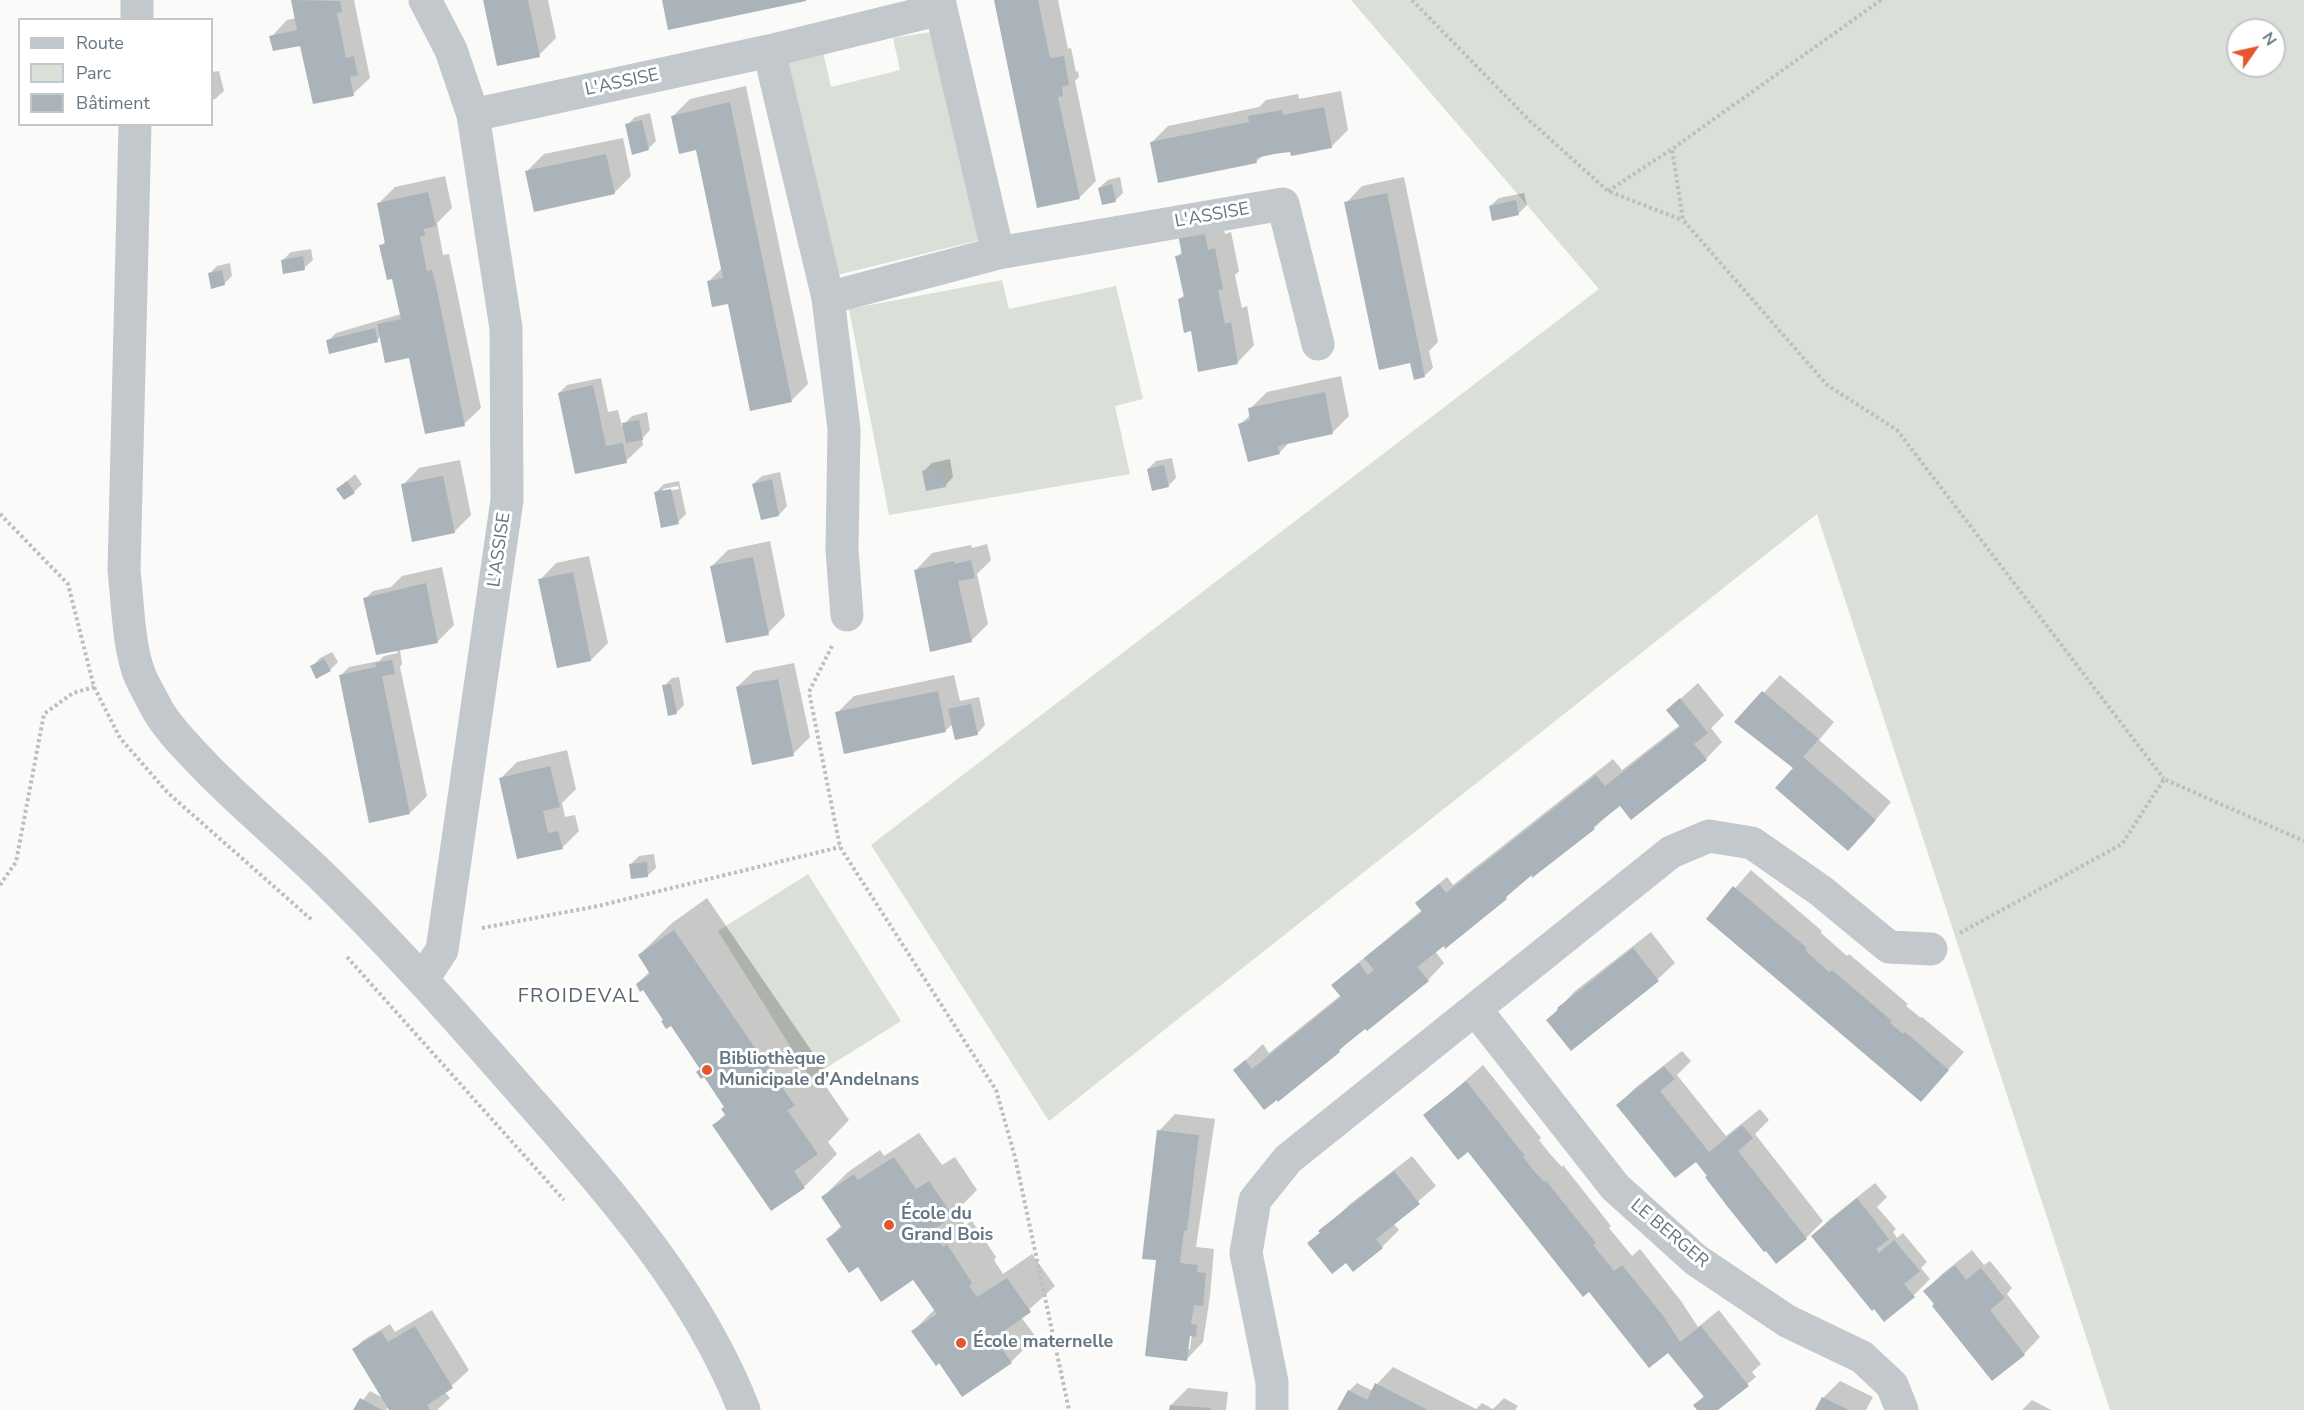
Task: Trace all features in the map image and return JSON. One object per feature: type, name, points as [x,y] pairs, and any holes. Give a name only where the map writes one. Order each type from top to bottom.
[{"type":"street","points":[[137,0],[137,18]]},
{"type":"street","name":"L'ASSISE","points":[[423,979],[442,950],[507,500],[506,328],[474,115],[451,50],[425,0]]},
{"type":"street","points":[[828,298],[998,253],[940,4]]},
{"type":"street","name":"L'ASSISE","points":[[474,115],[770,51],[940,4]]},
{"type":"street","points":[[770,51],[828,298],[844,429],[842,550],[847,615]]},
{"type":"street","points":[[135,126],[124,571],[132,638],[140,675],[159,713],[201,762],[329,883],[423,979],[602,1185],[653,1250],[688,1300],[715,1347],[744,1410]]},
{"type":"street","name":"L'ASSISE","points":[[998,253],[1283,204],[1318,344]]},
{"type":"street","points":[[1272,1410],[1272,1382],[1246,1253],[1255,1200],[1288,1159],[1671,852],[1709,836],[1752,843],[1821,891],[1889,947],[1931,949]]},
{"type":"street","name":"LE BERGER","points":[[1476,1010],[1614,1187],[1696,1260],[1787,1321],[1862,1357],[1892,1385],[1902,1410]]},
{"type":"path","points":[[1412,0],[1530,121],[1608,191],[1683,220],[1827,385],[1897,430],[2164,779],[2304,841]]},
{"type":"path","points":[[1608,191],[1672,149],[1881,0]]},
{"type":"path","points":[[1672,149],[1683,220]]},
{"type":"path","points":[[0,514],[68,584],[94,687],[120,738],[168,793],[319,927]]},
{"type":"path","points":[[847,615],[809,692],[840,847],[996,1090],[1015,1157],[1069,1410]]},
{"type":"path","points":[[0,885],[16,862],[44,714],[73,693],[94,687]]},
{"type":"path","points":[[1931,949],[2122,844],[2164,779]]},
{"type":"path","points":[[445,926],[487,928],[598,906],[840,847]]},
{"type":"path","points":[[343,952],[577,1214],[602,1185]]},
{"type":"green space","points":[[1351,0],[2304,0],[2304,1410],[2110,1410],[1817,514],[1049,1121],[871,845],[1599,289]]},
{"type":"green space","points":[[931,32],[980,240],[837,275],[787,59],[823,52],[831,87],[900,70],[893,38]]},
{"type":"green space","points":[[1002,280],[1009,309],[1116,286],[1143,399],[1115,406],[1130,474],[889,515],[849,309]]},
{"type":"green space","points":[[808,874],[901,1021],[810,1078],[718,931]]},
{"type":"building","points":[[291,0],[340,1],[342,12],[337,13],[346,58],[354,56],[358,75],[350,77],[354,96],[313,104],[300,46],[273,51],[269,36],[297,30]]},
{"type":"building","points":[[483,0],[528,0],[540,57],[497,66]]},
{"type":"building","points":[[662,0],[806,0],[806,1],[668,30]]},
{"type":"building","points":[[994,0],[1038,0],[1050,58],[1064,56],[1069,85],[1062,87],[1063,96],[1058,97],[1080,199],[1037,208]]},
{"type":"building","points":[[730,102],[792,402],[750,411],[728,304],[712,307],[707,281],[723,278],[696,150],[679,154],[671,116]]},
{"type":"building","points":[[1324,107],[1332,148],[1291,156],[1290,152],[1274,154],[1256,158],[1257,163],[1158,183],[1150,142],[1249,122],[1248,116],[1282,110],[1283,115]]},
{"type":"building","points":[[642,120],[649,150],[632,155],[625,124]]},
{"type":"building","points":[[606,154],[615,194],[534,212],[525,171]]},
{"type":"building","points":[[1112,184],[1116,202],[1102,205],[1098,188]]},
{"type":"building","points":[[428,192],[436,226],[424,229],[425,236],[420,237],[427,271],[432,270],[436,286],[465,426],[425,434],[409,358],[385,363],[377,324],[401,319],[392,279],[387,280],[379,245],[385,244],[377,203]]},
{"type":"building","points":[[1387,193],[1425,377],[1414,380],[1410,363],[1379,370],[1344,202]]},
{"type":"building","points":[[1516,200],[1519,215],[1492,221],[1489,206]]},
{"type":"building","points":[[1204,229],[1208,250],[1215,248],[1223,289],[1218,290],[1225,324],[1231,322],[1238,364],[1198,372],[1191,331],[1184,333],[1178,299],[1184,297],[1175,256],[1182,255],[1178,234]]},
{"type":"building","points":[[303,256],[305,270],[283,274],[281,260]]},
{"type":"building","points":[[222,270],[225,285],[211,289],[208,273]]},
{"type":"building","points":[[375,328],[378,342],[329,354],[326,340]]},
{"type":"building","points":[[593,385],[606,446],[623,443],[627,463],[575,474],[558,393]]},
{"type":"building","points":[[1325,392],[1333,434],[1278,446],[1280,454],[1248,462],[1238,424],[1250,420],[1248,408]]},
{"type":"building","points":[[639,420],[643,440],[626,443],[622,423]]},
{"type":"building","points":[[1164,465],[1169,487],[1152,491],[1147,469]]},
{"type":"building","points":[[942,466],[946,487],[926,491],[922,471]]},
{"type":"building","points":[[443,476],[455,533],[412,542],[401,484]]},
{"type":"building","points":[[772,479],[779,516],[761,520],[752,484]]},
{"type":"building","points":[[347,481],[355,493],[344,500],[336,489]]},
{"type":"building","points":[[671,489],[679,524],[661,528],[654,492]]},
{"type":"building","points":[[753,557],[769,635],[726,643],[710,566]]},
{"type":"building","points":[[971,560],[975,578],[958,581],[972,642],[930,652],[914,570],[954,561],[955,564]]},
{"type":"building","points":[[573,572],[591,661],[557,668],[538,579]]},
{"type":"building","points":[[426,583],[438,643],[376,655],[363,598]]},
{"type":"building","points":[[324,659],[331,671],[316,679],[310,666]]},
{"type":"building","points":[[392,660],[395,674],[382,676],[410,814],[369,823],[339,675],[376,667],[375,663]]},
{"type":"building","points":[[778,679],[794,756],[752,765],[736,687]]},
{"type":"building","points":[[671,684],[677,714],[668,716],[662,685]]},
{"type":"building","points":[[938,691],[946,732],[844,754],[835,712]]},
{"type":"building","points":[[1762,691],[1819,739],[1803,757],[1876,820],[1848,851],[1775,788],[1793,768],[1734,722]]},
{"type":"building","points":[[1680,698],[1708,733],[1694,744],[1707,760],[1631,820],[1620,806],[1593,827],[1595,829],[1532,878],[1532,875],[1506,897],[1507,899],[1445,949],[1444,946],[1417,967],[1429,981],[1367,1031],[1365,1029],[1278,1102],[1277,1100],[1264,1110],[1233,1070],[1245,1060],[1252,1069],[1341,997],[1331,985],[1359,963],[1368,975],[1374,970],[1364,958],[1422,912],[1415,903],[1439,884],[1446,893],[1596,775],[1605,786],[1680,727],[1666,710]]},
{"type":"building","points":[[971,704],[978,735],[955,740],[948,709]]},
{"type":"building","points":[[550,766],[560,807],[543,811],[548,833],[558,831],[563,849],[517,859],[499,778]]},
{"type":"building","points":[[647,862],[648,877],[631,879],[629,864]]},
{"type":"building","points":[[1733,886],[1807,948],[1805,950],[1829,972],[1832,970],[1892,1021],[1890,1023],[1903,1034],[1905,1032],[1949,1070],[1921,1102],[1706,919]]},
{"type":"building","points":[[674,930],[795,1106],[787,1110],[818,1154],[794,1171],[805,1188],[771,1211],[712,1125],[726,1116],[721,1109],[724,1107],[704,1077],[701,1079],[696,1072],[700,1069],[671,1026],[666,1029],[661,1021],[663,1020],[643,990],[640,992],[636,984],[650,974],[638,955]]},
{"type":"building","points":[[1633,948],[1659,981],[1571,1051],[1546,1020],[1558,1010],[1557,1008]]},
{"type":"building","points":[[1664,1066],[1675,1079],[1660,1091],[1709,1152],[1742,1125],[1753,1138],[1738,1151],[1807,1239],[1776,1264],[1727,1206],[1696,1162],[1675,1178],[1616,1105]]},
{"type":"building","points":[[1466,1081],[1525,1156],[1523,1157],[1534,1171],[1544,1182],[1546,1181],[1596,1243],[1593,1245],[1614,1271],[1622,1265],[1664,1317],[1680,1342],[1701,1326],[1749,1386],[1718,1410],[1697,1410],[1693,1405],[1704,1397],[1668,1353],[1649,1368],[1589,1292],[1583,1297],[1468,1152],[1458,1160],[1423,1115]]},
{"type":"building","points":[[1157,1130],[1199,1135],[1187,1231],[1184,1231],[1180,1263],[1198,1265],[1197,1272],[1206,1273],[1203,1306],[1194,1305],[1191,1324],[1197,1325],[1196,1337],[1190,1336],[1187,1361],[1145,1356],[1156,1260],[1142,1259]]},
{"type":"building","points":[[894,1157],[916,1189],[929,1181],[953,1216],[932,1231],[943,1247],[947,1244],[972,1283],[969,1286],[977,1297],[1007,1278],[1031,1312],[994,1338],[1012,1363],[962,1397],[939,1363],[936,1366],[911,1331],[937,1314],[913,1280],[881,1302],[858,1267],[849,1273],[826,1239],[842,1228],[821,1197],[854,1174],[858,1180]]},
{"type":"building","points":[[1394,1171],[1420,1204],[1376,1239],[1383,1248],[1353,1272],[1346,1263],[1332,1274],[1307,1243],[1320,1233],[1318,1231]]},
{"type":"building","points":[[1857,1198],[1889,1239],[1876,1249],[1879,1253],[1894,1240],[1920,1271],[1904,1284],[1915,1297],[1884,1322],[1874,1309],[1872,1311],[1811,1236]]},
{"type":"building","points":[[1955,1265],[1966,1280],[1981,1268],[2005,1298],[1990,1310],[2025,1355],[1992,1381],[1932,1306],[1934,1304],[1923,1291]]},
{"type":"building","points":[[415,1326],[453,1388],[427,1405],[430,1410],[389,1410],[352,1349],[381,1331],[388,1342]]},
{"type":"building","points":[[1375,1383],[1428,1410],[1337,1410],[1348,1390],[1367,1400]]},
{"type":"building","points":[[1822,1397],[1849,1410],[1815,1410]]},
{"type":"building","points":[[360,1398],[382,1410],[353,1410]]},
{"type":"building","points":[[1170,1405],[1211,1408],[1211,1410],[1169,1410]]},
{"type":"place","name":"Bibliothèque Municipale d'Andelnans","points":[[707,1070]]},
{"type":"place","name":"École du Grand Bois","points":[[889,1225]]},
{"type":"place","name":"École maternelle","points":[[961,1343]]},
{"type":"district","name":"FROIDEVAL","points":[[579,997]]}]
